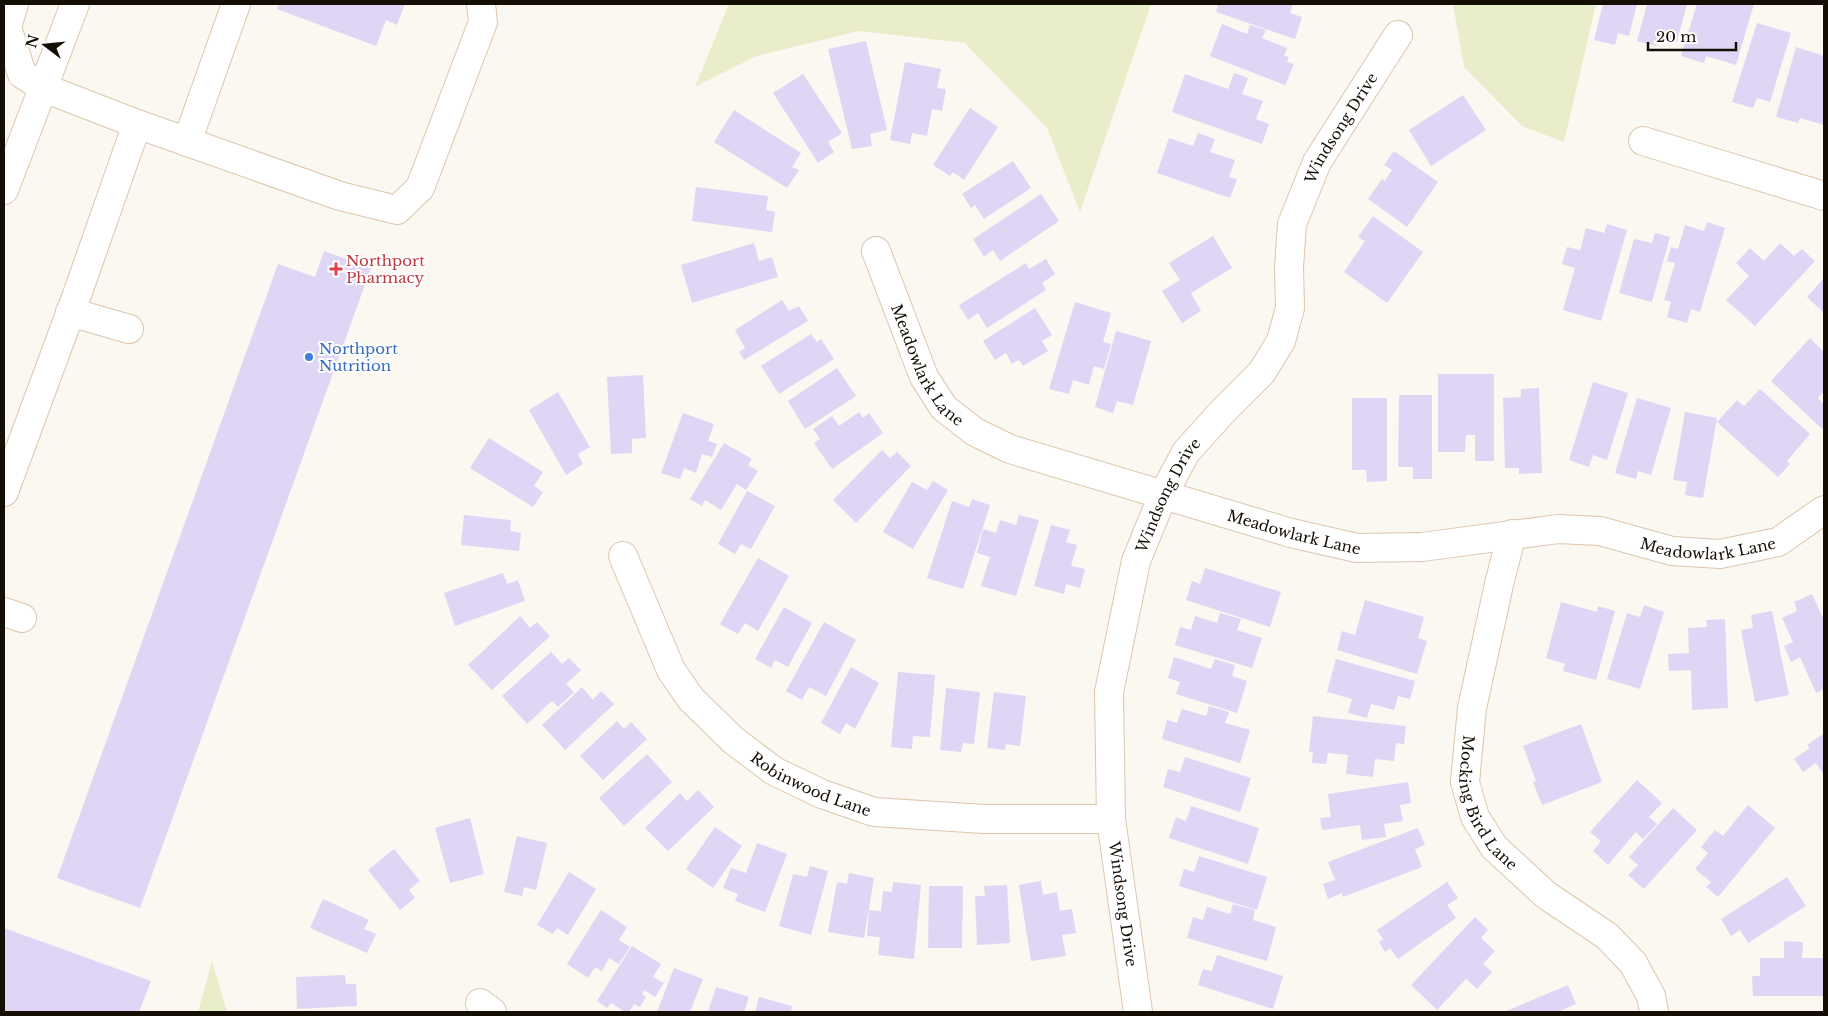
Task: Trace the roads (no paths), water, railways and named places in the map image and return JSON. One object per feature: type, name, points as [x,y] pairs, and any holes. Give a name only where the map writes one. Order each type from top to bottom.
[{"type":"main road","points":[[14,4],[7,27],[22,74],[44,88],[137,124],[340,196],[397,210],[420,188],[483,22],[481,4]]},
{"type":"main road","points":[[4,190],[75,4]]},
{"type":"main road","points":[[187,142],[236,4]]},
{"type":"main road","name":"Windsong Drive","points":[[1138,1012],[1111,819],[1109,692],[1136,561],[1163,496],[1186,452],[1262,372],[1281,341],[1290,308],[1289,267],[1292,224],[1317,162],[1398,35]]},
{"type":"main road","points":[[4,492],[137,124]]},
{"type":"main road","points":[[1643,141],[1824,196]]},
{"type":"main road","name":"Meadowlark Lane","points":[[876,251],[924,377],[944,408],[975,432],[1010,449],[1291,533],[1357,548],[1422,547],[1558,529],[1600,531],[1672,551],[1720,554],[1778,542],[1823,514]]},
{"type":"main road","points":[[70,312],[129,329]]},
{"type":"main road","name":"Mocking Bird Lane","points":[[1512,534],[1472,708],[1465,782],[1475,817],[1494,847],[1526,877],[1546,895],[1607,936],[1633,963],[1651,996],[1654,1012]]},
{"type":"main road","name":"Robinwood Lane","points":[[623,556],[671,670],[691,699],[733,740],[774,771],[822,794],[874,812],[984,819],[1111,819]]},
{"type":"place","name":"Northport Pharmacy","points":[[336,269]]},
{"type":"place","name":"Northport Nutrition","points":[[309,357]]}]
